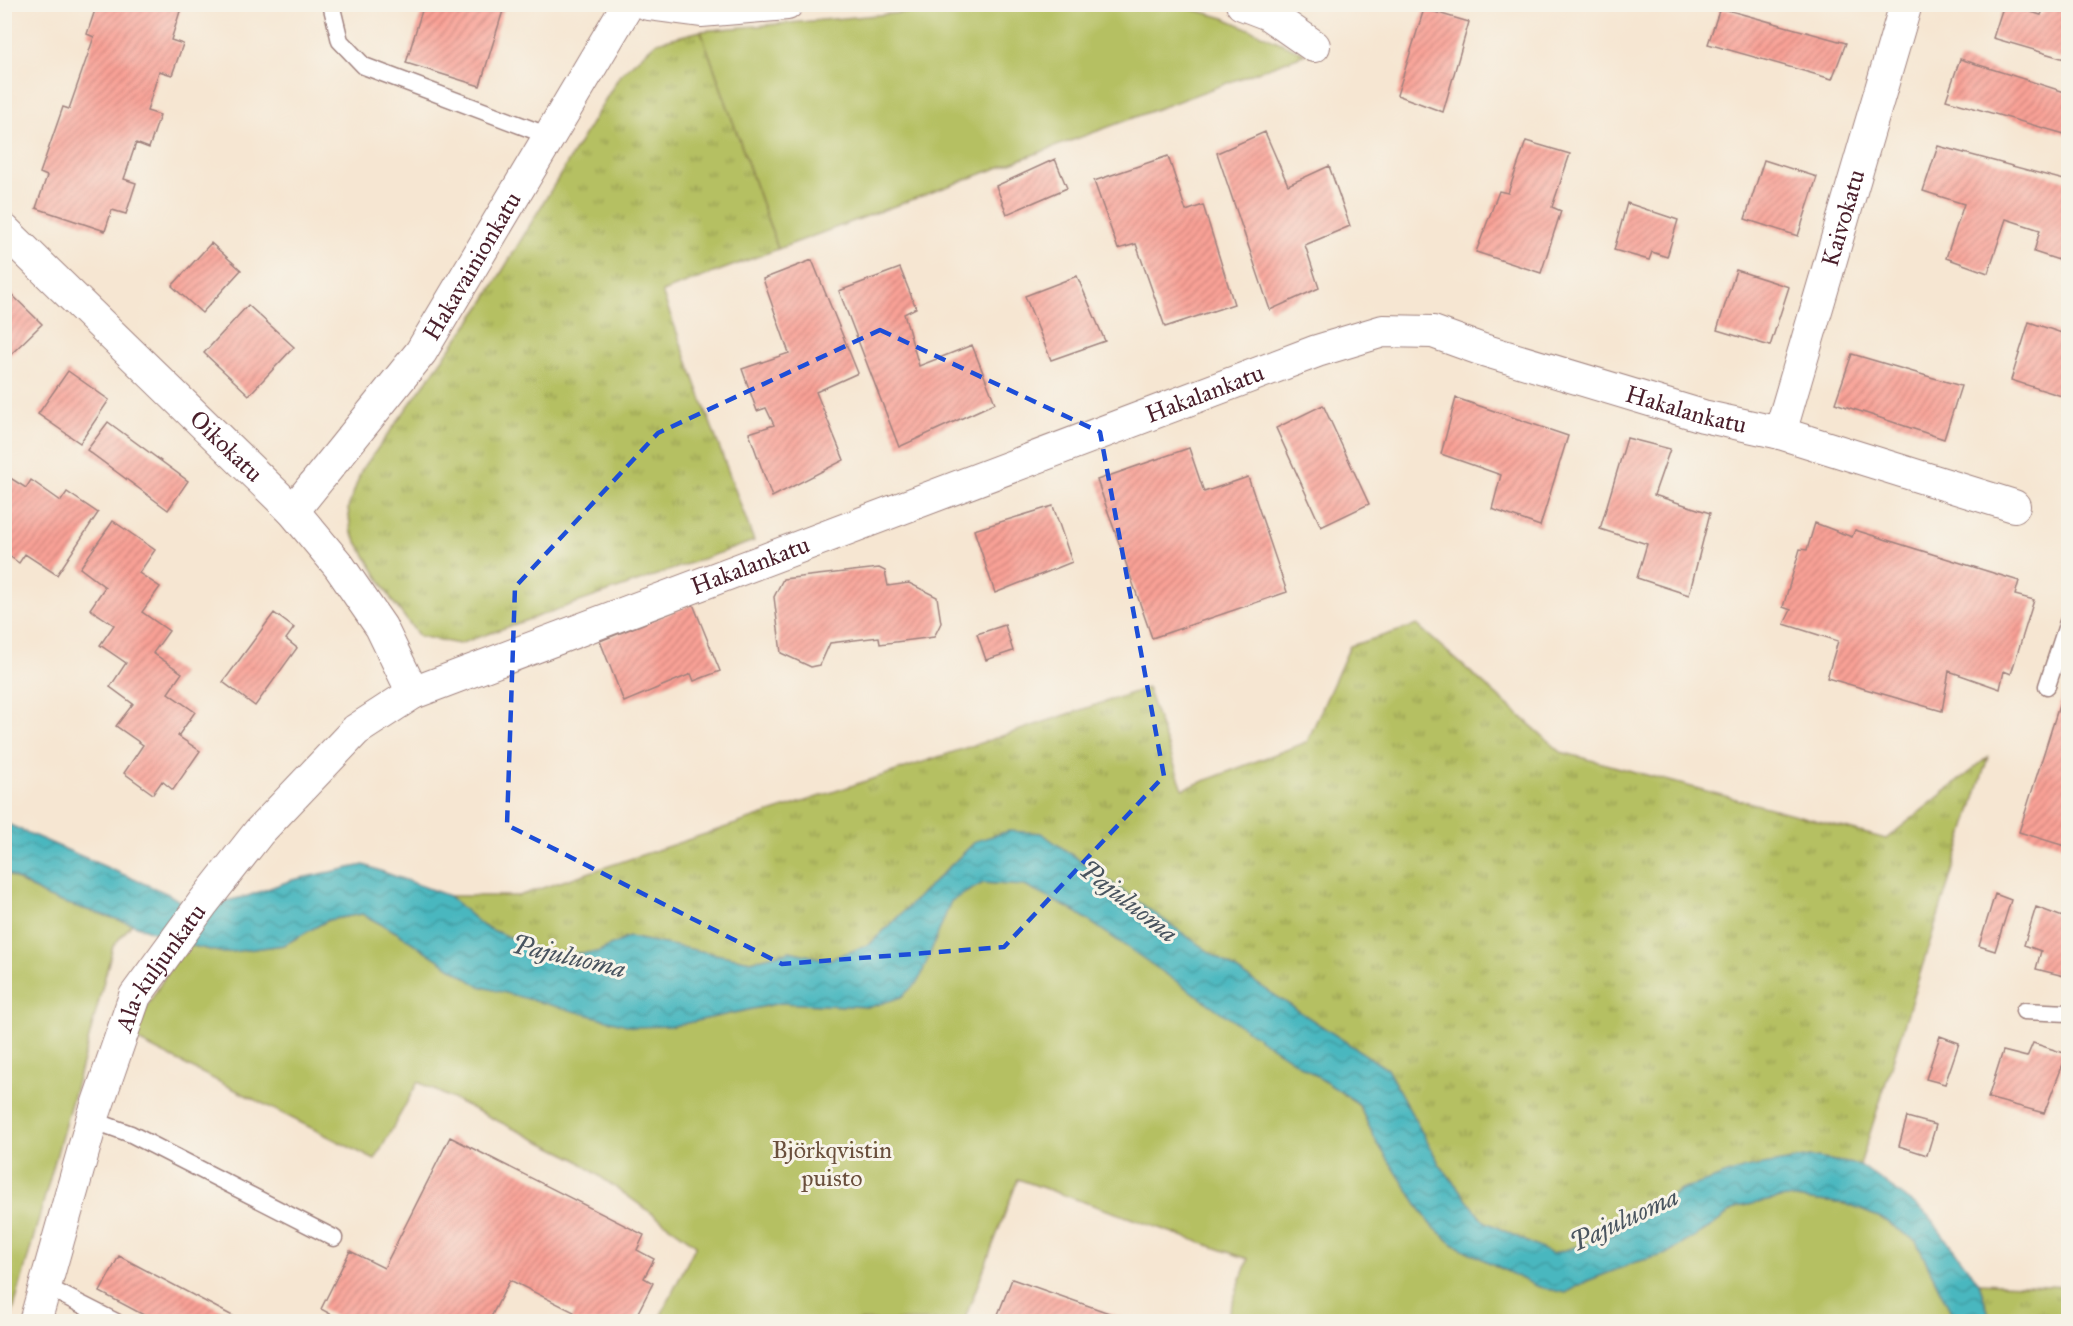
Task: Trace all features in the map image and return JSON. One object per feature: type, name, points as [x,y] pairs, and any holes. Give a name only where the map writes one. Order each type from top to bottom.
[{"type":"street","name":"Hakavainionkatu","points":[[293,511],[421,352],[628,4]]},
{"type":"street","points":[[648,4],[701,11],[788,4]]},
{"type":"street","points":[[1242,4],[1268,14],[1314,46]]},
{"type":"street","name":"Kaivokatu","points":[[1780,433],[1906,4]]},
{"type":"street","name":"Oikokatu","points":[[4,230],[293,511],[339,566],[381,627],[413,693]]},
{"type":"street","name":"Hakalankatu","points":[[413,693],[1317,351],[1383,332],[1433,332],[1480,349],[1703,416],[1780,433],[2014,506]]},
{"type":"street","name":"Ala-kuljunkatu","points":[[35,1322],[92,1120],[135,996],[166,951],[259,832],[356,730],[413,693]]},
{"type":"lane","points":[[330,4],[340,41],[364,66],[549,136]]},
{"type":"lane","points":[[2047,686],[2068,622]]},
{"type":"lane","points":[[2024,1011],[2068,1013]]},
{"type":"lane","points":[[92,1120],[131,1134],[334,1238]]},
{"type":"lane","points":[[45,1286],[116,1322]]},
{"type":"highlighted area","points":[[880,330],[1100,432],[1164,776],[1004,947],[782,964],[507,825],[515,587],[658,433]]},
{"type":"green space","points":[[1173,4],[1224,18],[1306,54],[778,249],[701,31],[977,6]]},
{"type":"green space","points":[[701,31],[778,249],[662,292],[754,541],[459,644],[419,636],[393,602],[351,532],[348,508],[361,471],[482,305],[620,75],[657,42]]},
{"type":"green space","points":[[1417,625],[1561,752],[1886,839],[1988,757],[1860,1165],[1810,1157],[1681,1190],[1605,1238],[1552,1254],[1484,1221],[1440,1165],[1387,1069],[1215,956],[1041,833],[976,841],[870,944],[828,961],[790,951],[751,961],[629,937],[597,952],[551,955],[483,926],[449,896],[518,896],[1147,688],[1183,789],[1307,742],[1350,646]]},
{"type":"green space","points":[[4,872],[49,898],[132,924],[113,946],[10,1322],[4,1321]]},
{"type":"green space","name":"Björkqvistin puisto","points":[[983,883],[1025,886],[1076,912],[1358,1104],[1376,1141],[1430,1224],[1453,1244],[1536,1286],[1566,1293],[1587,1281],[1636,1262],[1666,1254],[1712,1226],[1737,1207],[1786,1197],[1846,1204],[1881,1218],[1916,1241],[1950,1310],[1949,1321],[1226,1321],[1248,1259],[1018,1179],[964,1321],[658,1321],[696,1245],[574,1158],[418,1082],[375,1160],[134,1039],[148,1005],[184,944],[224,953],[284,945],[328,920],[362,914],[396,932],[673,1026],[780,1003],[870,1007],[919,981],[950,901]]},
{"type":"green space","points":[[1979,1283],[2068,1287],[2068,1321],[1991,1321]]},
{"type":"water","name":"Pajuluoma","points":[[5,823],[168,894],[192,909],[248,896],[292,880],[364,865],[449,896],[483,926],[551,955],[597,952],[629,937],[751,961],[790,951],[828,960],[870,944],[976,841],[1009,831],[1041,833],[1215,956],[1387,1069],[1440,1165],[1484,1221],[1552,1254],[1605,1238],[1681,1190],[1745,1168],[1810,1157],[1860,1165],[1926,1213],[1979,1283],[1991,1321],[1949,1321],[1950,1310],[1916,1241],[1881,1218],[1846,1204],[1786,1197],[1737,1207],[1712,1226],[1666,1254],[1636,1262],[1587,1281],[1565,1293],[1536,1286],[1453,1244],[1430,1224],[1376,1141],[1358,1103],[1267,1044],[1076,912],[1025,886],[983,883],[951,901],[919,981],[901,997],[870,1007],[780,1003],[673,1026],[634,1027],[479,986],[396,932],[362,914],[328,920],[284,945],[224,953],[184,944],[132,924],[49,898],[5,872]]},
{"type":"building","points":[[97,4],[198,4],[196,9],[182,5],[171,40],[183,44],[172,75],[159,71],[147,111],[160,115],[149,148],[136,143],[124,179],[136,183],[126,214],[112,210],[105,231],[36,208],[47,176],[40,173],[63,107],[69,109],[94,37],[87,34]]},
{"type":"building","points":[[424,4],[505,4],[480,86],[406,63]]},
{"type":"building","points":[[2004,4],[2041,15],[2046,4],[2068,9],[2068,60],[1993,38]]},
{"type":"building","points":[[1720,8],[1846,43],[1832,79],[1708,44]]},
{"type":"building","points":[[1424,9],[1469,22],[1443,112],[1397,95]]},
{"type":"building","points":[[1960,59],[2068,93],[2068,135],[1946,100]]},
{"type":"building","points":[[1265,132],[1288,185],[1329,166],[1350,226],[1305,245],[1319,288],[1270,310],[1217,153]]},
{"type":"building","points":[[1526,141],[1570,154],[1552,207],[1561,211],[1541,273],[1476,252],[1499,191],[1508,193]]},
{"type":"building","points":[[1938,146],[2068,181],[2068,263],[2034,252],[2040,230],[2006,219],[1988,273],[1946,258],[1964,204],[1923,191]]},
{"type":"building","points":[[1168,156],[1186,211],[1203,205],[1234,304],[1165,327],[1136,244],[1118,249],[1094,181]]},
{"type":"building","points":[[1055,159],[1067,188],[1007,214],[996,186]]},
{"type":"building","points":[[1764,160],[1817,177],[1798,236],[1745,219]]},
{"type":"building","points":[[1627,203],[1678,220],[1667,257],[1652,252],[1649,260],[1614,250]]},
{"type":"building","points":[[211,243],[241,270],[202,313],[172,286]]},
{"type":"building","points":[[812,260],[858,373],[816,392],[844,460],[772,497],[749,433],[774,425],[766,408],[757,411],[742,369],[789,353],[763,279]]},
{"type":"building","points":[[900,268],[916,308],[904,314],[919,366],[972,345],[995,403],[899,447],[839,291]]},
{"type":"building","points":[[1736,270],[1789,287],[1770,346],[1717,330]]},
{"type":"building","points":[[1077,276],[1105,341],[1051,360],[1025,296]]},
{"type":"building","points":[[4,287],[42,324],[4,361]]},
{"type":"building","points":[[248,305],[294,347],[249,395],[204,353]]},
{"type":"building","points":[[2029,322],[2068,335],[2068,398],[2011,380]]},
{"type":"building","points":[[1852,354],[1961,386],[1944,439],[1835,403]]},
{"type":"building","points":[[68,371],[109,400],[80,443],[38,414]]},
{"type":"building","points":[[1456,398],[1568,436],[1540,526],[1492,509],[1501,475],[1441,454]]},
{"type":"building","points":[[1323,405],[1369,504],[1321,527],[1276,428]]},
{"type":"building","points":[[108,422],[188,481],[168,510],[87,450]]},
{"type":"building","points":[[1627,438],[1670,449],[1654,495],[1710,513],[1689,595],[1637,578],[1647,544],[1600,529]]},
{"type":"building","points":[[1189,448],[1204,492],[1248,477],[1287,592],[1152,638],[1097,480]]},
{"type":"building","points":[[4,474],[26,488],[31,480],[61,501],[67,492],[98,513],[57,575],[25,554],[19,563],[4,552]]},
{"type":"building","points":[[1053,506],[1072,562],[995,593],[974,530]]},
{"type":"building","points":[[113,521],[155,550],[139,573],[160,587],[142,612],[169,631],[153,653],[182,673],[168,693],[195,712],[178,736],[200,751],[173,790],[162,781],[153,794],[124,773],[143,745],[116,726],[133,704],[110,687],[126,663],[100,645],[114,625],[90,609],[105,587],[80,568]]},
{"type":"building","points":[[1815,523],[1852,537],[1855,530],[2019,581],[2015,595],[2034,600],[2011,674],[2004,671],[2000,689],[1949,671],[1942,711],[1827,678],[1838,641],[1784,624],[1791,610],[1783,607],[1800,549],[1807,550]]},
{"type":"building","points":[[879,568],[885,571],[888,586],[909,583],[937,597],[941,623],[934,637],[880,644],[879,637],[830,643],[820,665],[811,667],[781,653],[774,597],[783,579]]},
{"type":"building","points":[[693,604],[720,671],[694,681],[691,674],[624,702],[600,641]]},
{"type":"building","points":[[274,613],[294,628],[286,639],[297,648],[255,706],[223,682]]},
{"type":"building","points":[[1005,625],[1013,651],[986,660],[977,634]]},
{"type":"building","points":[[2068,677],[2068,847],[2019,832]]},
{"type":"building","points":[[1995,894],[2011,900],[1995,951],[1979,946]]},
{"type":"building","points":[[2036,907],[2068,919],[2068,977],[2036,969],[2041,951],[2024,945]]},
{"type":"building","points":[[1940,1036],[1959,1043],[1945,1084],[1926,1079]]},
{"type":"building","points":[[2033,1043],[2067,1054],[2044,1113],[1988,1098],[2003,1051],[2027,1057]]},
{"type":"building","points":[[1907,1117],[1936,1125],[1927,1155],[1899,1146]]},
{"type":"building","points":[[450,1137],[644,1235],[637,1250],[654,1259],[644,1278],[653,1283],[633,1322],[570,1322],[574,1312],[510,1280],[491,1317],[500,1322],[345,1322],[321,1309],[350,1251],[384,1268]]},
{"type":"building","points":[[119,1256],[244,1322],[157,1322],[100,1292]]},
{"type":"building","points":[[1012,1279],[1132,1321],[1132,1322],[995,1322]]}]
